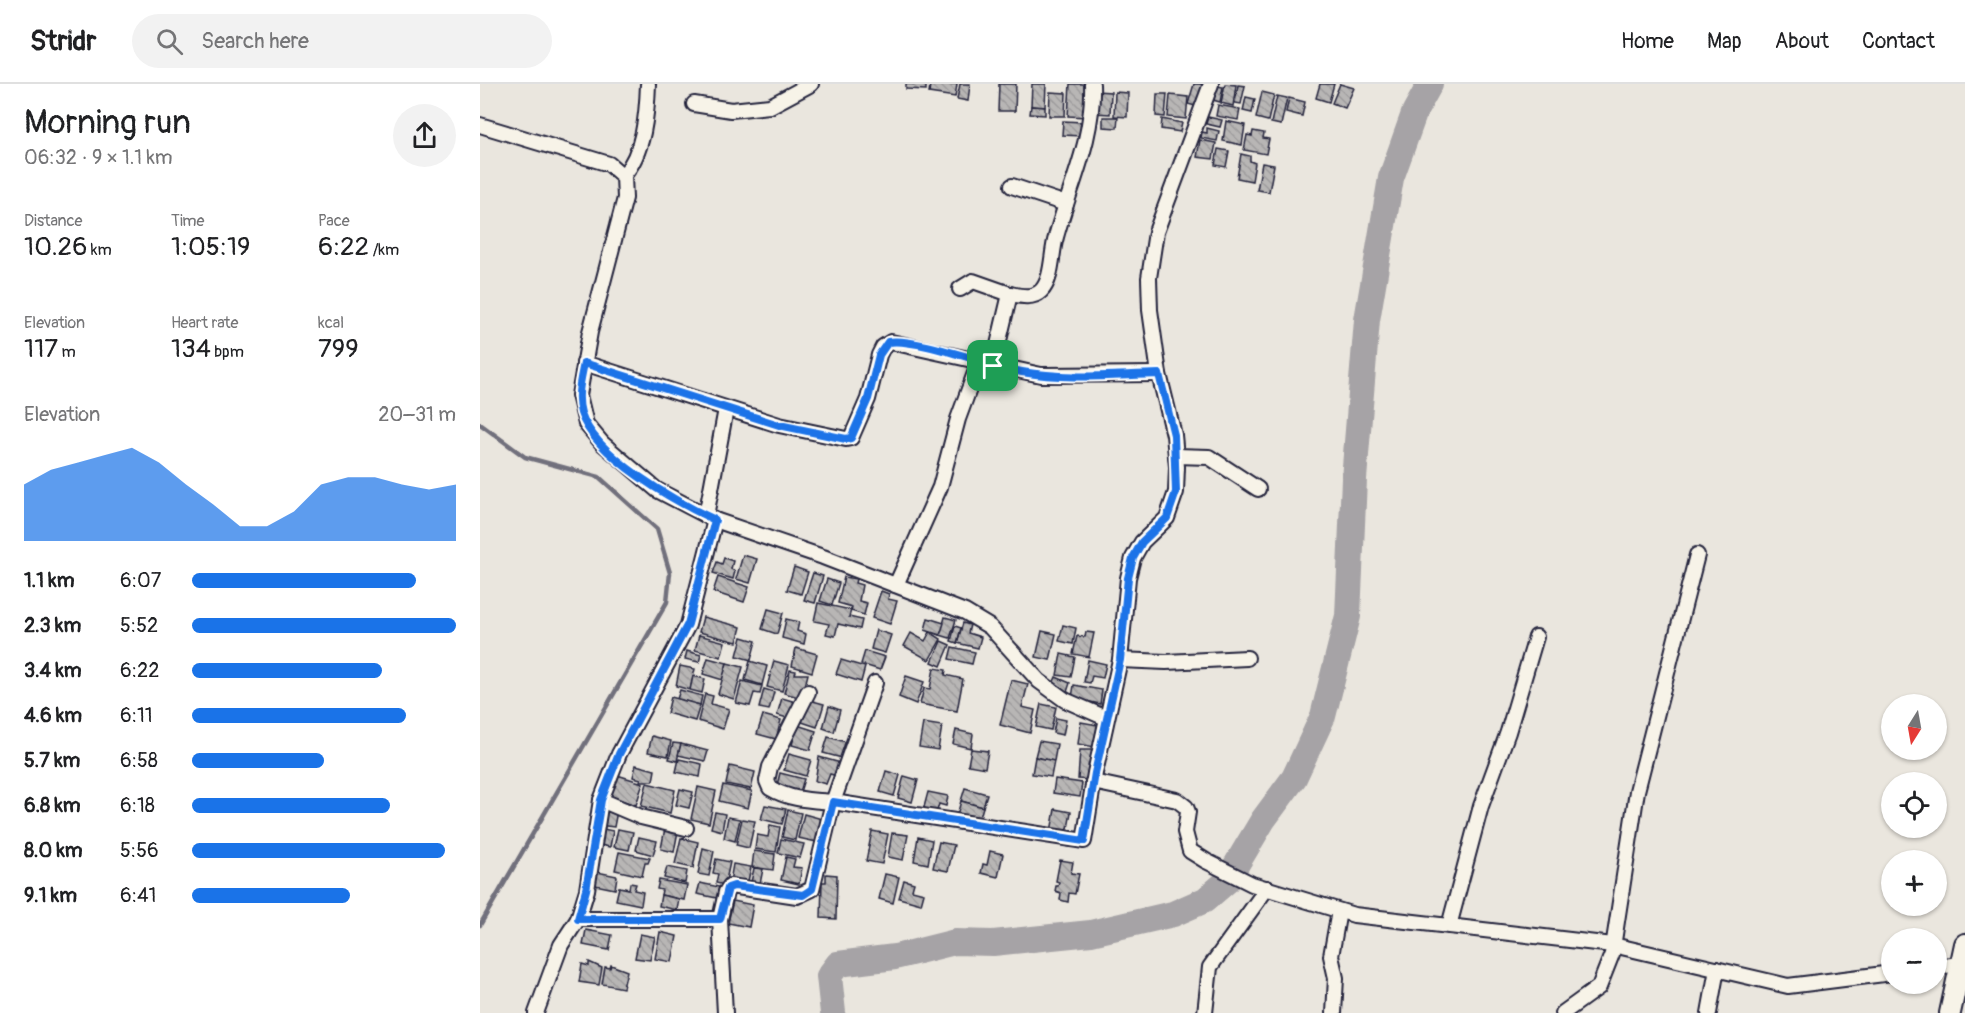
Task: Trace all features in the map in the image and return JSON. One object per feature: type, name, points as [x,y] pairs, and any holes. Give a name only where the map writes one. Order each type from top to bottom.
[{"type":"street","points":[[623,176],[633,163],[641,139],[648,84]]},
{"type":"street","points":[[694,104],[731,110],[770,106],[811,84]]},
{"type":"street","points":[[960,289],[973,281],[1010,294],[1032,296],[1042,290],[1066,204],[1087,142],[1092,109],[1092,84]]},
{"type":"street","points":[[808,692],[770,766],[767,781],[770,788],[794,799],[833,802],[1084,841],[1093,782],[1120,660],[1128,578],[1133,558],[1142,542],[1167,518],[1176,492],[1176,456],[1159,374],[1150,310],[1151,256],[1170,189],[1211,84]]},
{"type":"street","points":[[480,126],[609,164],[623,176],[626,187],[624,204],[584,363],[580,406],[592,432],[626,466],[657,490],[711,518],[965,612],[990,627],[1039,681],[1065,700],[1106,718]]},
{"type":"street","points":[[1012,186],[1066,204]]},
{"type":"street","points":[[993,366],[1010,294]]},
{"type":"street","points":[[584,363],[779,425],[846,439],[851,438],[862,416],[879,355],[888,342],[935,349],[993,366],[1061,376],[1159,374]]},
{"type":"street","points":[[896,585],[940,487],[958,419],[979,362]]},
{"type":"street","points":[[536,1013],[561,945],[578,919],[586,890],[601,800],[619,754],[688,624],[711,518],[726,409]]},
{"type":"street","points":[[1176,456],[1209,457],[1258,489]]},
{"type":"street","points":[[1563,1013],[1599,987],[1613,945],[1637,791],[1697,555]]},
{"type":"street","points":[[1449,926],[1481,806],[1508,732],[1536,637]]},
{"type":"street","points":[[1120,660],[1166,662],[1247,658]]},
{"type":"street","points":[[725,1013],[720,919],[726,892],[730,886],[797,896],[812,889],[833,802],[875,683]]},
{"type":"street","points":[[1093,782],[1177,800],[1186,807],[1188,812],[1185,832],[1190,851],[1252,884],[1339,911],[1613,945],[1788,986],[1881,974]]},
{"type":"street","points":[[601,800],[641,817],[686,828]]},
{"type":"street","points":[[1204,1013],[1210,967],[1267,888]]},
{"type":"street","points":[[1334,1013],[1336,978],[1331,956],[1339,911]]},
{"type":"street","points":[[578,919],[720,919]]},
{"type":"street","points":[[1947,961],[1963,953]]},
{"type":"street","points":[[1950,1013],[1963,953]]},
{"type":"street","points":[[1708,1013],[1718,969]]},
{"type":"building","points":[[906,84],[926,84],[926,90],[906,89]]},
{"type":"building","points":[[930,84],[957,84],[955,97],[929,93]]},
{"type":"building","points":[[960,84],[970,84],[968,101],[957,99]]},
{"type":"building","points":[[999,84],[1016,84],[1015,111],[998,111]]},
{"type":"building","points":[[1032,84],[1046,84],[1045,107],[1031,106]]},
{"type":"building","points":[[1070,84],[1087,84],[1086,117],[1068,116]]},
{"type":"building","points":[[1194,84],[1206,84],[1199,107],[1188,104]]},
{"type":"building","points":[[1225,84],[1236,85],[1233,106],[1221,103]]},
{"type":"building","points":[[1320,84],[1334,84],[1329,102],[1316,98]]},
{"type":"building","points":[[1340,84],[1354,88],[1345,108],[1332,103]]},
{"type":"building","points":[[1213,85],[1223,87],[1220,102],[1209,99]]},
{"type":"building","points":[[1238,85],[1245,86],[1241,104],[1235,103]]},
{"type":"building","points":[[1095,91],[1111,92],[1110,114],[1094,113]]},
{"type":"building","points":[[1050,92],[1066,93],[1065,116],[1049,116]]},
{"type":"building","points":[[1115,92],[1128,93],[1127,117],[1114,116]]},
{"type":"building","points":[[1262,92],[1274,95],[1268,121],[1256,118]]},
{"type":"building","points":[[1157,94],[1167,94],[1165,117],[1156,116]]},
{"type":"building","points":[[1170,95],[1188,97],[1186,119],[1168,117]]},
{"type":"building","points":[[1277,96],[1287,98],[1281,125],[1271,123]]},
{"type":"building","points":[[1246,97],[1255,99],[1252,113],[1243,111]]},
{"type":"building","points":[[1289,98],[1305,102],[1302,116],[1286,112]]},
{"type":"building","points":[[1218,105],[1240,109],[1238,120],[1216,116]]},
{"type":"building","points":[[1031,106],[1045,107],[1045,115],[1030,114]]},
{"type":"building","points":[[1103,117],[1118,117],[1117,128],[1103,127]]},
{"type":"building","points":[[1208,117],[1222,120],[1220,127],[1206,124]]},
{"type":"building","points":[[1162,119],[1182,123],[1180,132],[1161,129]]},
{"type":"building","points":[[1063,121],[1083,122],[1082,136],[1062,135]]},
{"type":"building","points":[[1226,121],[1245,125],[1242,145],[1223,141]]},
{"type":"building","points":[[1207,128],[1219,131],[1217,141],[1201,138],[1202,132],[1207,133]]},
{"type":"building","points":[[1253,131],[1264,133],[1263,138],[1269,139],[1266,154],[1244,150],[1247,135],[1252,136]]},
{"type":"building","points":[[1200,140],[1216,143],[1213,159],[1197,157]]},
{"type":"building","points":[[1218,149],[1229,151],[1226,167],[1215,165]]},
{"type":"building","points":[[1241,154],[1250,156],[1250,161],[1255,163],[1252,181],[1237,178]]},
{"type":"building","points":[[1262,163],[1274,165],[1269,192],[1257,190]]},
{"type":"building","points":[[743,555],[757,559],[750,583],[736,579]]},
{"type":"building","points":[[724,558],[733,561],[731,569],[735,571],[733,579],[713,573],[717,562],[722,564]]},
{"type":"building","points":[[794,567],[808,572],[801,594],[787,590]]},
{"type":"building","points":[[813,573],[823,576],[815,603],[804,600]]},
{"type":"building","points":[[718,577],[749,587],[744,602],[713,592]]},
{"type":"building","points":[[844,577],[856,579],[855,583],[862,585],[859,601],[867,603],[864,615],[851,611],[852,607],[838,603]]},
{"type":"building","points":[[827,579],[839,583],[832,605],[820,601]]},
{"type":"building","points":[[881,591],[889,594],[888,599],[897,601],[890,624],[872,618]]},
{"type":"building","points":[[818,603],[851,610],[849,617],[862,620],[860,629],[838,624],[835,636],[826,634],[829,624],[814,621]]},
{"type":"building","points":[[768,609],[783,613],[777,634],[762,629]]},
{"type":"building","points":[[703,617],[741,627],[737,642],[699,632]]},
{"type":"building","points":[[945,617],[956,620],[950,638],[940,635]]},
{"type":"building","points":[[928,618],[944,623],[940,635],[925,630]]},
{"type":"building","points":[[786,619],[799,622],[797,631],[806,634],[804,644],[782,638]]},
{"type":"building","points":[[963,623],[970,625],[968,633],[981,637],[978,648],[957,643]]},
{"type":"building","points":[[1063,625],[1076,628],[1073,644],[1059,641]]},
{"type":"building","points":[[955,626],[961,628],[957,643],[951,641]]},
{"type":"building","points":[[876,630],[891,635],[885,653],[871,649]]},
{"type":"building","points":[[1042,631],[1056,634],[1050,660],[1036,657]]},
{"type":"building","points":[[930,632],[941,639],[929,660],[904,646],[911,633],[925,641]]},
{"type":"building","points":[[1086,632],[1094,633],[1089,657],[1073,654],[1077,636],[1085,637]]},
{"type":"building","points":[[699,635],[725,642],[721,657],[695,650]]},
{"type":"building","points":[[742,637],[756,641],[751,660],[737,656]]},
{"type":"building","points":[[941,641],[950,645],[941,666],[932,662]]},
{"type":"building","points":[[952,647],[975,652],[972,664],[949,659]]},
{"type":"building","points":[[796,648],[817,654],[812,672],[792,666]]},
{"type":"building","points":[[687,651],[701,655],[699,662],[685,659]]},
{"type":"building","points":[[865,651],[885,657],[880,670],[861,664]]},
{"type":"building","points":[[1061,654],[1075,657],[1071,677],[1057,675]]},
{"type":"building","points":[[708,658],[727,663],[723,680],[703,674]]},
{"type":"building","points":[[841,660],[865,667],[861,682],[836,674]]},
{"type":"building","points":[[1088,660],[1106,664],[1103,678],[1092,676],[1090,683],[1084,682]]},
{"type":"building","points":[[750,661],[767,666],[762,685],[745,680]]},
{"type":"building","points":[[774,661],[789,665],[782,691],[767,687]]},
{"type":"building","points":[[727,663],[743,667],[734,699],[718,694]]},
{"type":"building","points":[[680,666],[695,669],[690,690],[676,686]]},
{"type":"building","points":[[934,668],[946,670],[945,675],[963,679],[957,711],[920,704],[924,688],[930,689]]},
{"type":"building","points":[[790,670],[796,671],[795,674],[808,674],[802,698],[784,693]]},
{"type":"building","points":[[693,676],[705,679],[702,693],[690,690]]},
{"type":"building","points":[[906,676],[924,682],[916,704],[899,697]]},
{"type":"building","points":[[1056,677],[1070,683],[1067,692],[1052,686]]},
{"type":"building","points":[[1011,680],[1028,684],[1022,707],[1035,710],[1030,733],[1000,725]]},
{"type":"building","points":[[742,681],[762,686],[760,694],[754,693],[750,706],[736,703]]},
{"type":"building","points":[[1074,685],[1102,690],[1100,704],[1072,698]]},
{"type":"building","points":[[764,689],[774,692],[769,710],[759,708]]},
{"type":"building","points":[[680,690],[702,696],[700,705],[677,699]]},
{"type":"building","points":[[705,694],[713,696],[711,704],[729,709],[723,729],[698,721]]},
{"type":"building","points":[[671,697],[700,705],[695,721],[667,713]]},
{"type":"building","points":[[782,698],[796,702],[791,719],[777,715]]},
{"type":"building","points":[[809,700],[824,704],[817,727],[802,722]]},
{"type":"building","points":[[1041,704],[1056,707],[1051,730],[1036,727]]},
{"type":"building","points":[[829,706],[840,710],[834,732],[823,728]]},
{"type":"building","points":[[763,715],[781,720],[776,739],[757,734]]},
{"type":"building","points":[[1056,718],[1066,720],[1063,735],[1053,733]]},
{"type":"building","points":[[1081,722],[1098,725],[1095,747],[1078,744]]},
{"type":"building","points":[[923,723],[942,726],[938,750],[919,747]]},
{"type":"building","points":[[797,725],[816,731],[810,750],[792,745]]},
{"type":"building","points":[[956,730],[973,734],[971,748],[953,744]]},
{"type":"building","points":[[652,736],[671,741],[668,756],[648,752]]},
{"type":"building","points":[[828,737],[846,742],[842,758],[823,753]]},
{"type":"building","points":[[1039,741],[1057,744],[1054,761],[1035,757]]},
{"type":"building","points":[[673,743],[681,744],[677,761],[669,759]]},
{"type":"building","points":[[681,744],[708,751],[705,761],[678,755]]},
{"type":"building","points":[[971,749],[988,751],[985,768],[968,765]]},
{"type":"building","points":[[1080,750],[1092,750],[1090,780],[1078,779]]},
{"type":"building","points":[[789,754],[811,760],[806,776],[784,770]]},
{"type":"building","points":[[819,757],[841,763],[837,776],[830,774],[826,784],[815,781]]},
{"type":"building","points":[[1035,757],[1054,761],[1051,777],[1032,774]]},
{"type":"building","points":[[679,759],[702,764],[700,777],[676,772]]},
{"type":"building","points":[[636,765],[655,770],[653,781],[640,781],[641,779],[633,777]]},
{"type":"building","points":[[730,766],[755,772],[751,789],[726,784]]},
{"type":"building","points":[[886,771],[900,775],[894,796],[880,792]]},
{"type":"building","points":[[780,773],[804,779],[800,792],[790,789],[789,795],[783,793],[785,788],[777,785]]},
{"type":"building","points":[[614,774],[643,783],[636,805],[608,796]]},
{"type":"building","points":[[904,776],[918,780],[912,802],[898,798]]},
{"type":"building","points":[[1055,779],[1082,783],[1080,797],[1053,793]]},
{"type":"building","points":[[647,783],[675,790],[670,813],[641,806]]},
{"type":"building","points":[[723,785],[752,791],[748,808],[719,801]]},
{"type":"building","points":[[698,787],[716,791],[709,823],[691,819]]},
{"type":"building","points":[[965,788],[987,794],[983,807],[961,801]]},
{"type":"building","points":[[680,789],[693,792],[689,808],[676,805]]},
{"type":"building","points":[[928,792],[948,796],[946,806],[939,804],[936,814],[923,811]]},
{"type":"building","points":[[961,801],[983,807],[979,821],[957,815]]},
{"type":"building","points":[[765,805],[786,809],[782,824],[761,819]]},
{"type":"building","points":[[601,808],[617,811],[614,827],[598,825]]},
{"type":"building","points":[[1055,809],[1071,812],[1067,834],[1051,832]]},
{"type":"building","points":[[788,810],[801,813],[795,840],[782,837]]},
{"type":"building","points":[[715,812],[725,814],[722,831],[711,828]]},
{"type":"building","points":[[804,814],[822,819],[817,842],[798,838]]},
{"type":"building","points":[[728,817],[740,819],[735,841],[724,838]]},
{"type":"building","points":[[742,819],[755,821],[749,848],[736,845]]},
{"type":"building","points":[[770,825],[780,827],[776,852],[755,849],[757,835],[768,837]]},
{"type":"building","points":[[598,828],[613,831],[610,847],[595,844]]},
{"type":"building","points":[[665,828],[678,831],[674,852],[661,849]]},
{"type":"building","points":[[618,829],[633,832],[629,850],[614,847]]},
{"type":"building","points":[[872,831],[888,834],[882,864],[866,861]]},
{"type":"building","points":[[892,833],[908,835],[903,860],[888,857]]},
{"type":"building","points":[[639,837],[657,841],[653,855],[636,850]]},
{"type":"building","points":[[918,837],[932,840],[928,864],[914,861]]},
{"type":"building","points":[[681,838],[698,842],[693,868],[675,864]]},
{"type":"building","points":[[781,839],[804,844],[800,858],[778,853]]},
{"type":"building","points":[[939,842],[954,845],[948,871],[933,868]]},
{"type":"building","points":[[703,848],[714,851],[709,876],[698,874]]},
{"type":"building","points":[[754,851],[775,854],[773,870],[752,867]]},
{"type":"building","points":[[990,851],[1003,854],[998,877],[981,873],[983,864],[987,865]]},
{"type":"building","points":[[619,852],[650,858],[648,863],[645,863],[642,876],[615,870]]},
{"type":"building","points":[[786,857],[795,859],[793,867],[802,868],[799,884],[781,880]]},
{"type":"building","points":[[716,859],[730,862],[725,885],[716,883],[718,874],[713,873]]},
{"type":"building","points":[[1060,860],[1073,862],[1071,873],[1079,874],[1075,894],[1069,893],[1068,902],[1060,900],[1061,893],[1055,891],[1059,882],[1056,881]]},
{"type":"building","points":[[733,864],[751,867],[747,886],[730,882]]},
{"type":"building","points":[[667,867],[687,871],[685,883],[664,878]]},
{"type":"building","points":[[754,868],[763,869],[759,889],[750,887]]},
{"type":"building","points":[[597,872],[617,876],[615,889],[595,885]]},
{"type":"building","points":[[826,874],[837,875],[836,919],[821,918],[822,882],[826,882]]},
{"type":"building","points":[[885,874],[899,877],[893,903],[879,899]]},
{"type":"building","points":[[659,880],[687,885],[684,900],[661,895],[662,890],[657,889]]},
{"type":"building","points":[[904,880],[914,883],[912,890],[924,893],[921,904],[899,898]]},
{"type":"building","points":[[630,883],[636,884],[634,890],[643,892],[641,905],[616,900],[619,887],[629,889]]},
{"type":"building","points":[[700,883],[719,887],[717,898],[697,894]]},
{"type":"building","points":[[661,895],[679,899],[677,910],[659,906]]},
{"type":"building","points":[[733,901],[753,905],[749,927],[728,923]]},
{"type":"building","points":[[586,930],[612,935],[609,950],[583,945]]},
{"type":"building","points":[[660,932],[677,936],[672,962],[655,959]]},
{"type":"building","points":[[640,934],[655,937],[650,960],[635,958]]},
{"type":"building","points":[[589,962],[602,968],[599,985],[579,982],[582,964],[589,966]]},
{"type":"building","points":[[611,965],[627,971],[623,988],[602,984],[605,967],[610,968]]},
{"type":"waterway","points":[[833,1013],[829,976],[838,964],[895,957],[955,942],[993,943],[1091,933],[1173,914],[1205,900],[1226,882],[1263,820],[1294,778],[1323,716],[1348,616],[1354,479],[1367,320],[1391,178],[1415,111],[1430,84]]},
{"type":"waterway","points":[[480,424],[525,457],[599,477],[657,529],[670,573],[667,602],[480,925]]},
{"type":"route","points":[[888,342],[935,349],[993,366],[1041,375],[1061,376],[1159,374],[1174,435],[1177,467],[1176,492],[1167,518],[1142,542],[1133,558],[1128,578],[1120,660],[1095,773],[1084,841],[833,802],[812,889],[803,895],[730,886],[726,892],[720,919],[618,917],[578,919],[586,890],[596,818],[601,800],[619,754],[688,624],[715,520],[682,505],[657,490],[626,466],[592,432],[586,424],[580,406],[579,395],[584,363],[779,425],[846,439],[851,438],[862,416],[879,355],[888,342]]}]
